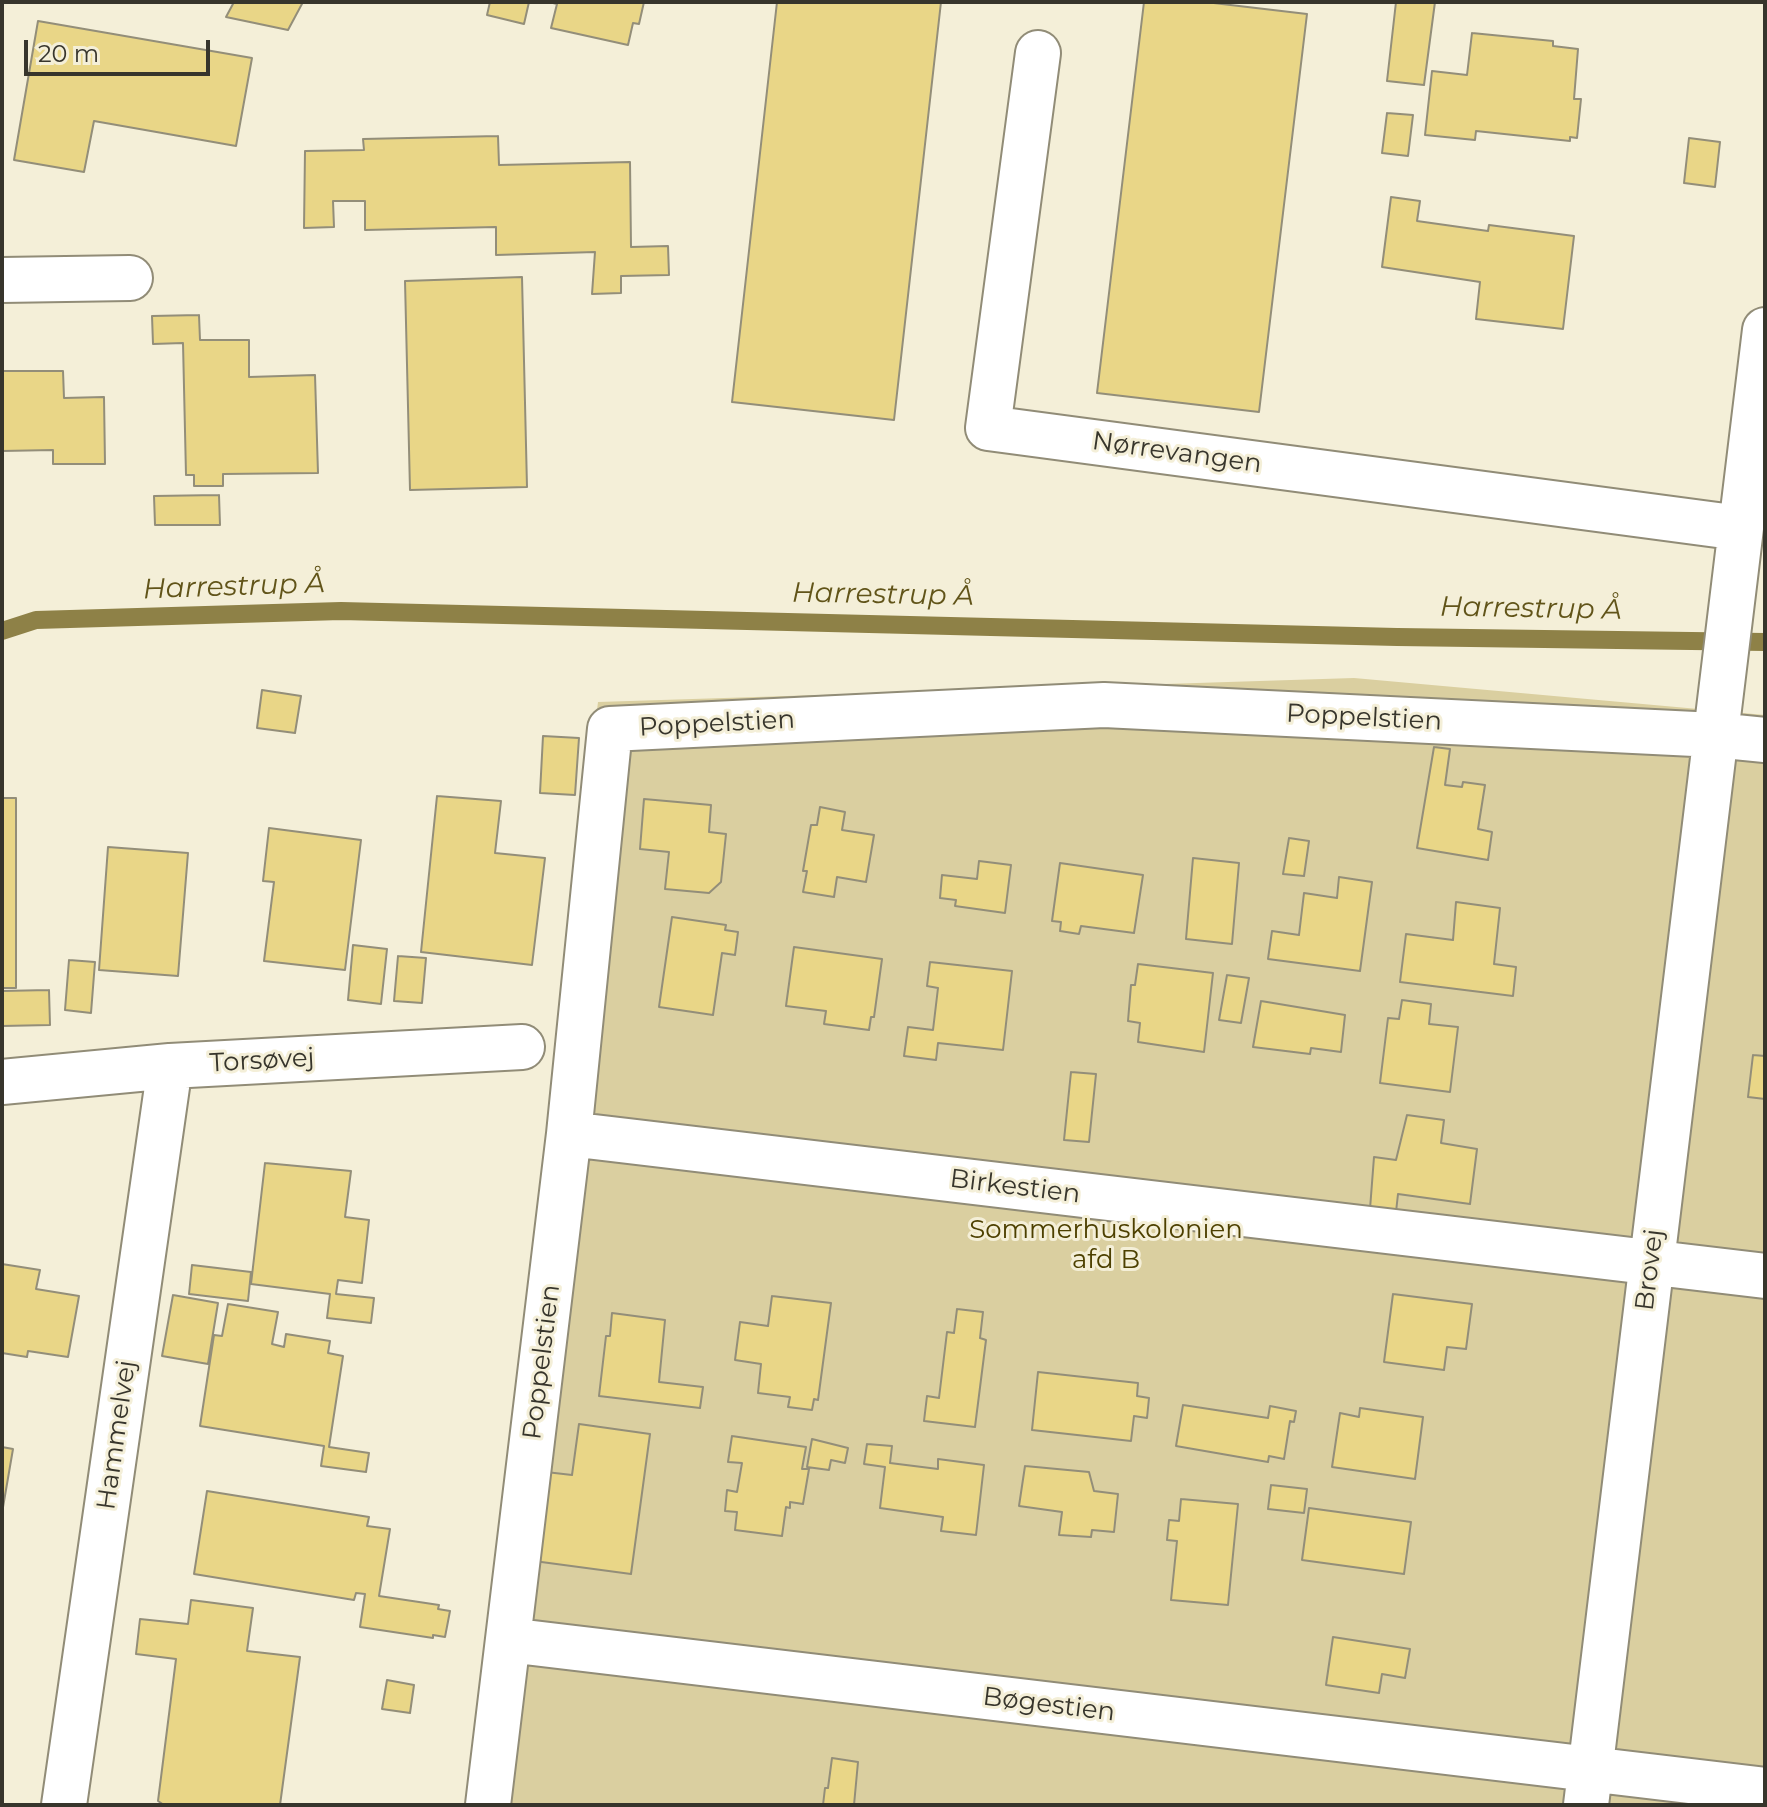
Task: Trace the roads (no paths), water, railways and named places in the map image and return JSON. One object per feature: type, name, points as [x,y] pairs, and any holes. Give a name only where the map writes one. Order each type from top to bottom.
[{"type":"street","name":"Nørrevangen","points":[[1038,53],[988,428],[1740,528]]},
{"type":"street","points":[[2,280],[130,278]]},
{"type":"street","points":[[1765,330],[1716,724],[1765,740]]},
{"type":"street","name":"Poppelstien","points":[[488,1805],[569,1134],[610,729],[1104,705],[1716,724]]},
{"type":"street","name":"Brovej","points":[[1588,1787],[1716,724]]},
{"type":"street","name":"Torsøvej","points":[[2,1082],[170,1066],[522,1047]]},
{"type":"street","name":"Hammelvej","points":[[64,1805],[170,1066]]},
{"type":"street","name":"Birkestien","points":[[569,1134],[1765,1276]]},
{"type":"street","name":"Bøgestien","points":[[508,1640],[1588,1787],[1765,1790]]},
{"type":"waterway","name":"Harrestrup Å","points":[[2,631],[36,620],[341,611],[1397,637],[1765,642]]},
{"type":"park label","name":"Sommerhuskolonien afd B","points":[[1106,1245]]}]
